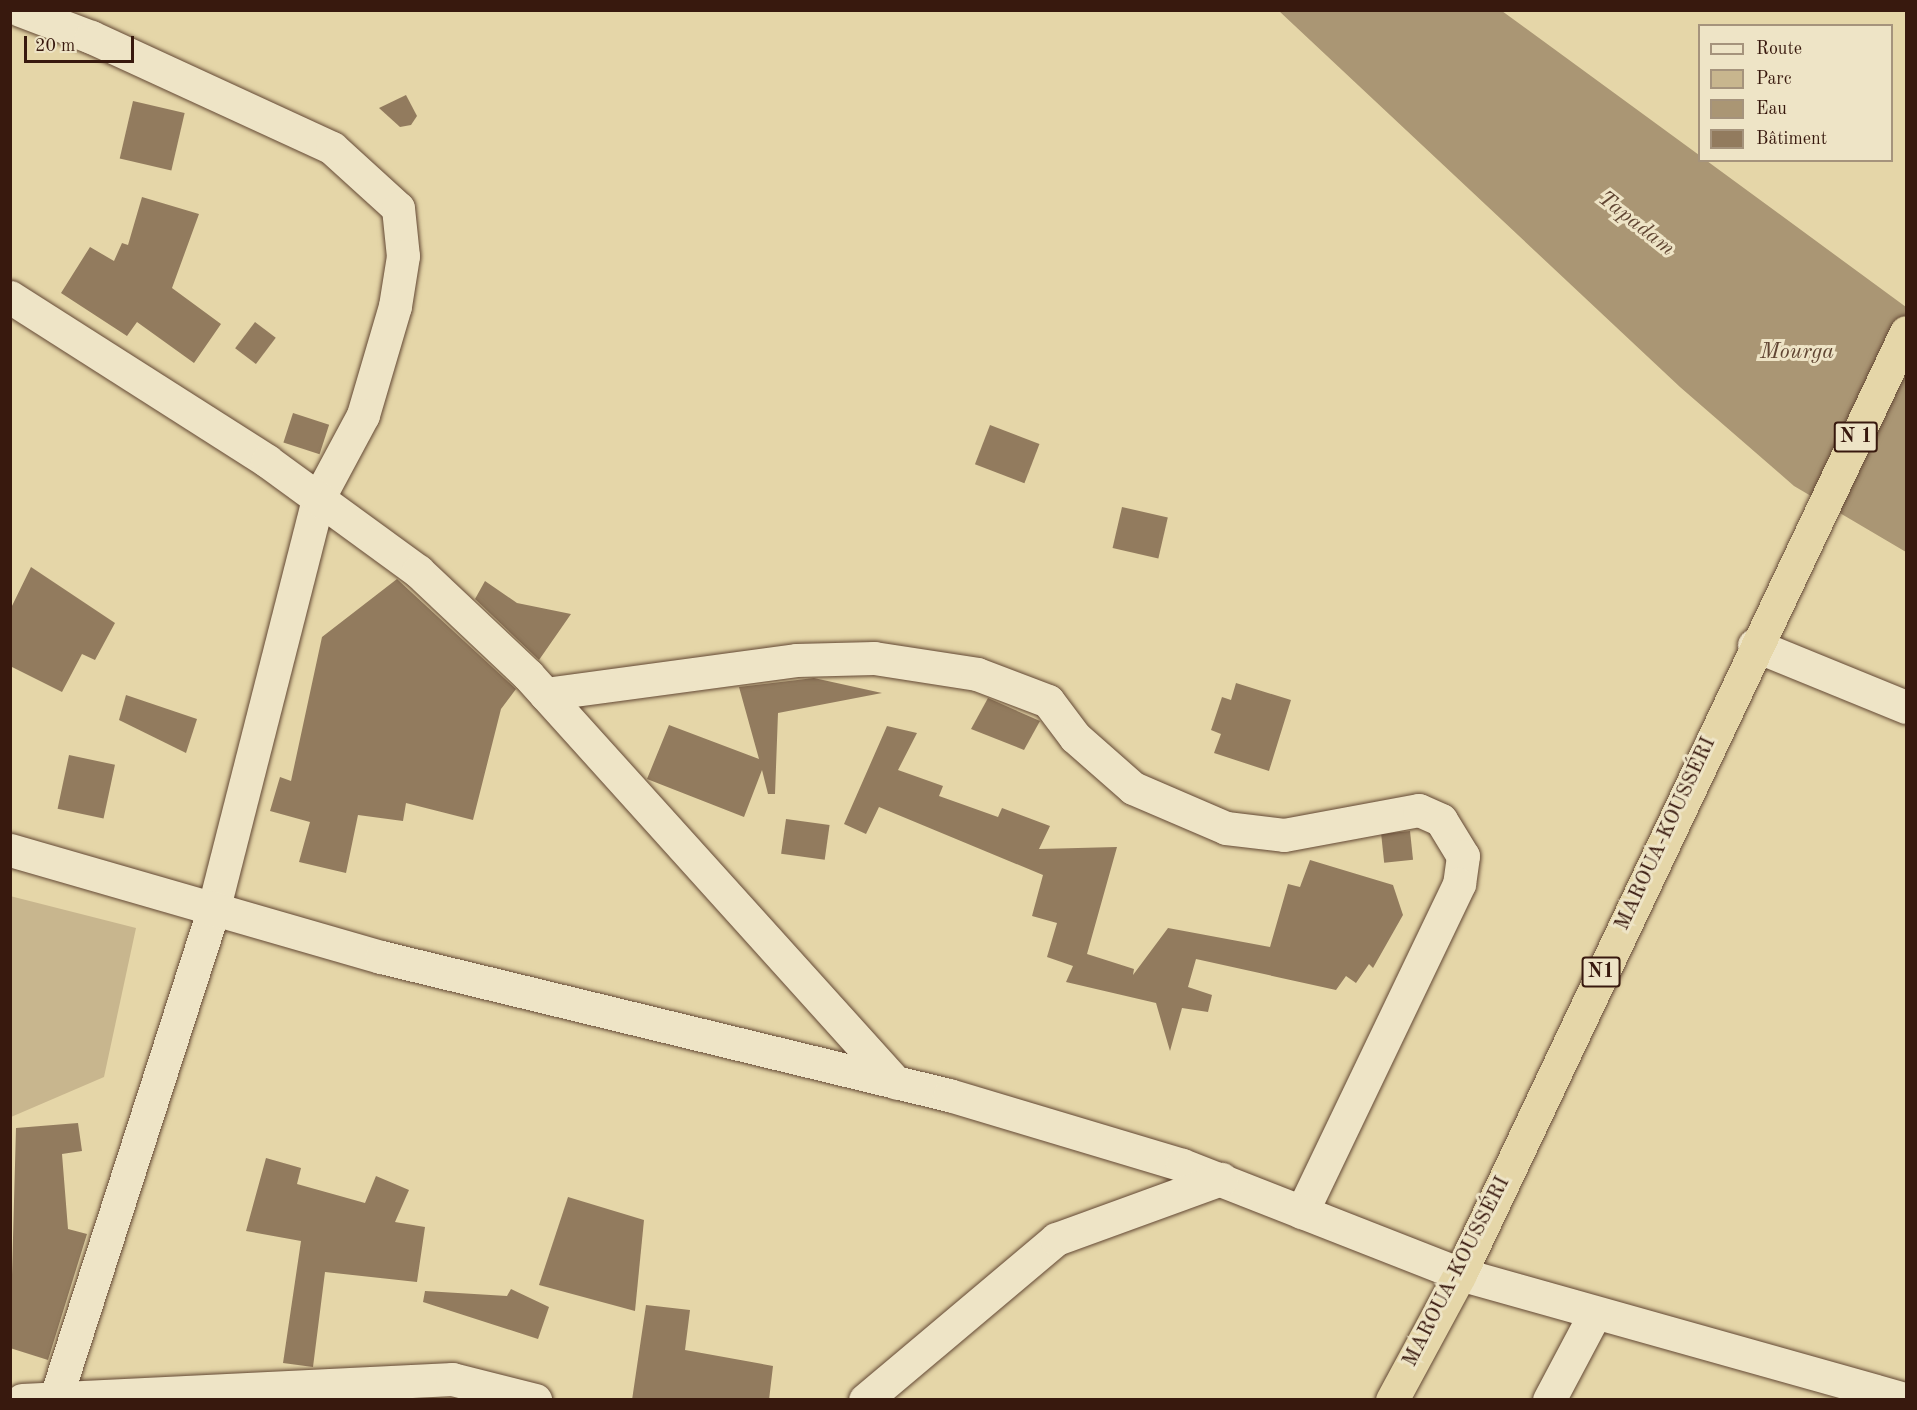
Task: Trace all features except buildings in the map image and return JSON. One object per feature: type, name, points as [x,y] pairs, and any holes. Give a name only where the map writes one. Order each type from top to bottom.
[{"type":"highway","name":"MAROUA-KOUSSÉRI","points":[[1392,1400],[1460,1274],[1754,645],[1807,543],[1906,332]]},
{"type":"street","points":[[20,10],[92,37],[332,148],[398,208],[403,256],[395,306],[363,415],[318,499],[214,908],[55,1399]]},
{"type":"street","points":[[10,297],[318,499],[418,571],[545,694],[896,1083]]},
{"type":"street","points":[[1754,645],[1906,707]]},
{"type":"street","points":[[545,694],[796,660],[874,658],[977,674],[1048,701],[1075,737],[1133,788],[1226,828],[1284,835],[1419,810],[1441,820],[1463,856],[1459,884],[1302,1212]]},
{"type":"street","points":[[10,850],[381,957],[896,1083],[1221,1179],[1460,1274],[1594,1315],[1906,1399]]},
{"type":"street","points":[[865,1400],[1056,1239],[1221,1179]]},
{"type":"street","points":[[1549,1400],[1594,1315]]},
{"type":"street","points":[[21,1400],[452,1378],[535,1400]]},
{"type":"green space","points":[[10,896],[136,928],[104,1077],[11,1117]]},
{"type":"water","name":"Mourga","points":[[1279,11],[1502,11],[1698,154],[1698,162],[1708,162],[1906,307],[1906,552],[1794,486],[1680,387]]},
{"type":"water label","name":"Tapadam","points":[[1636,224]]}]
